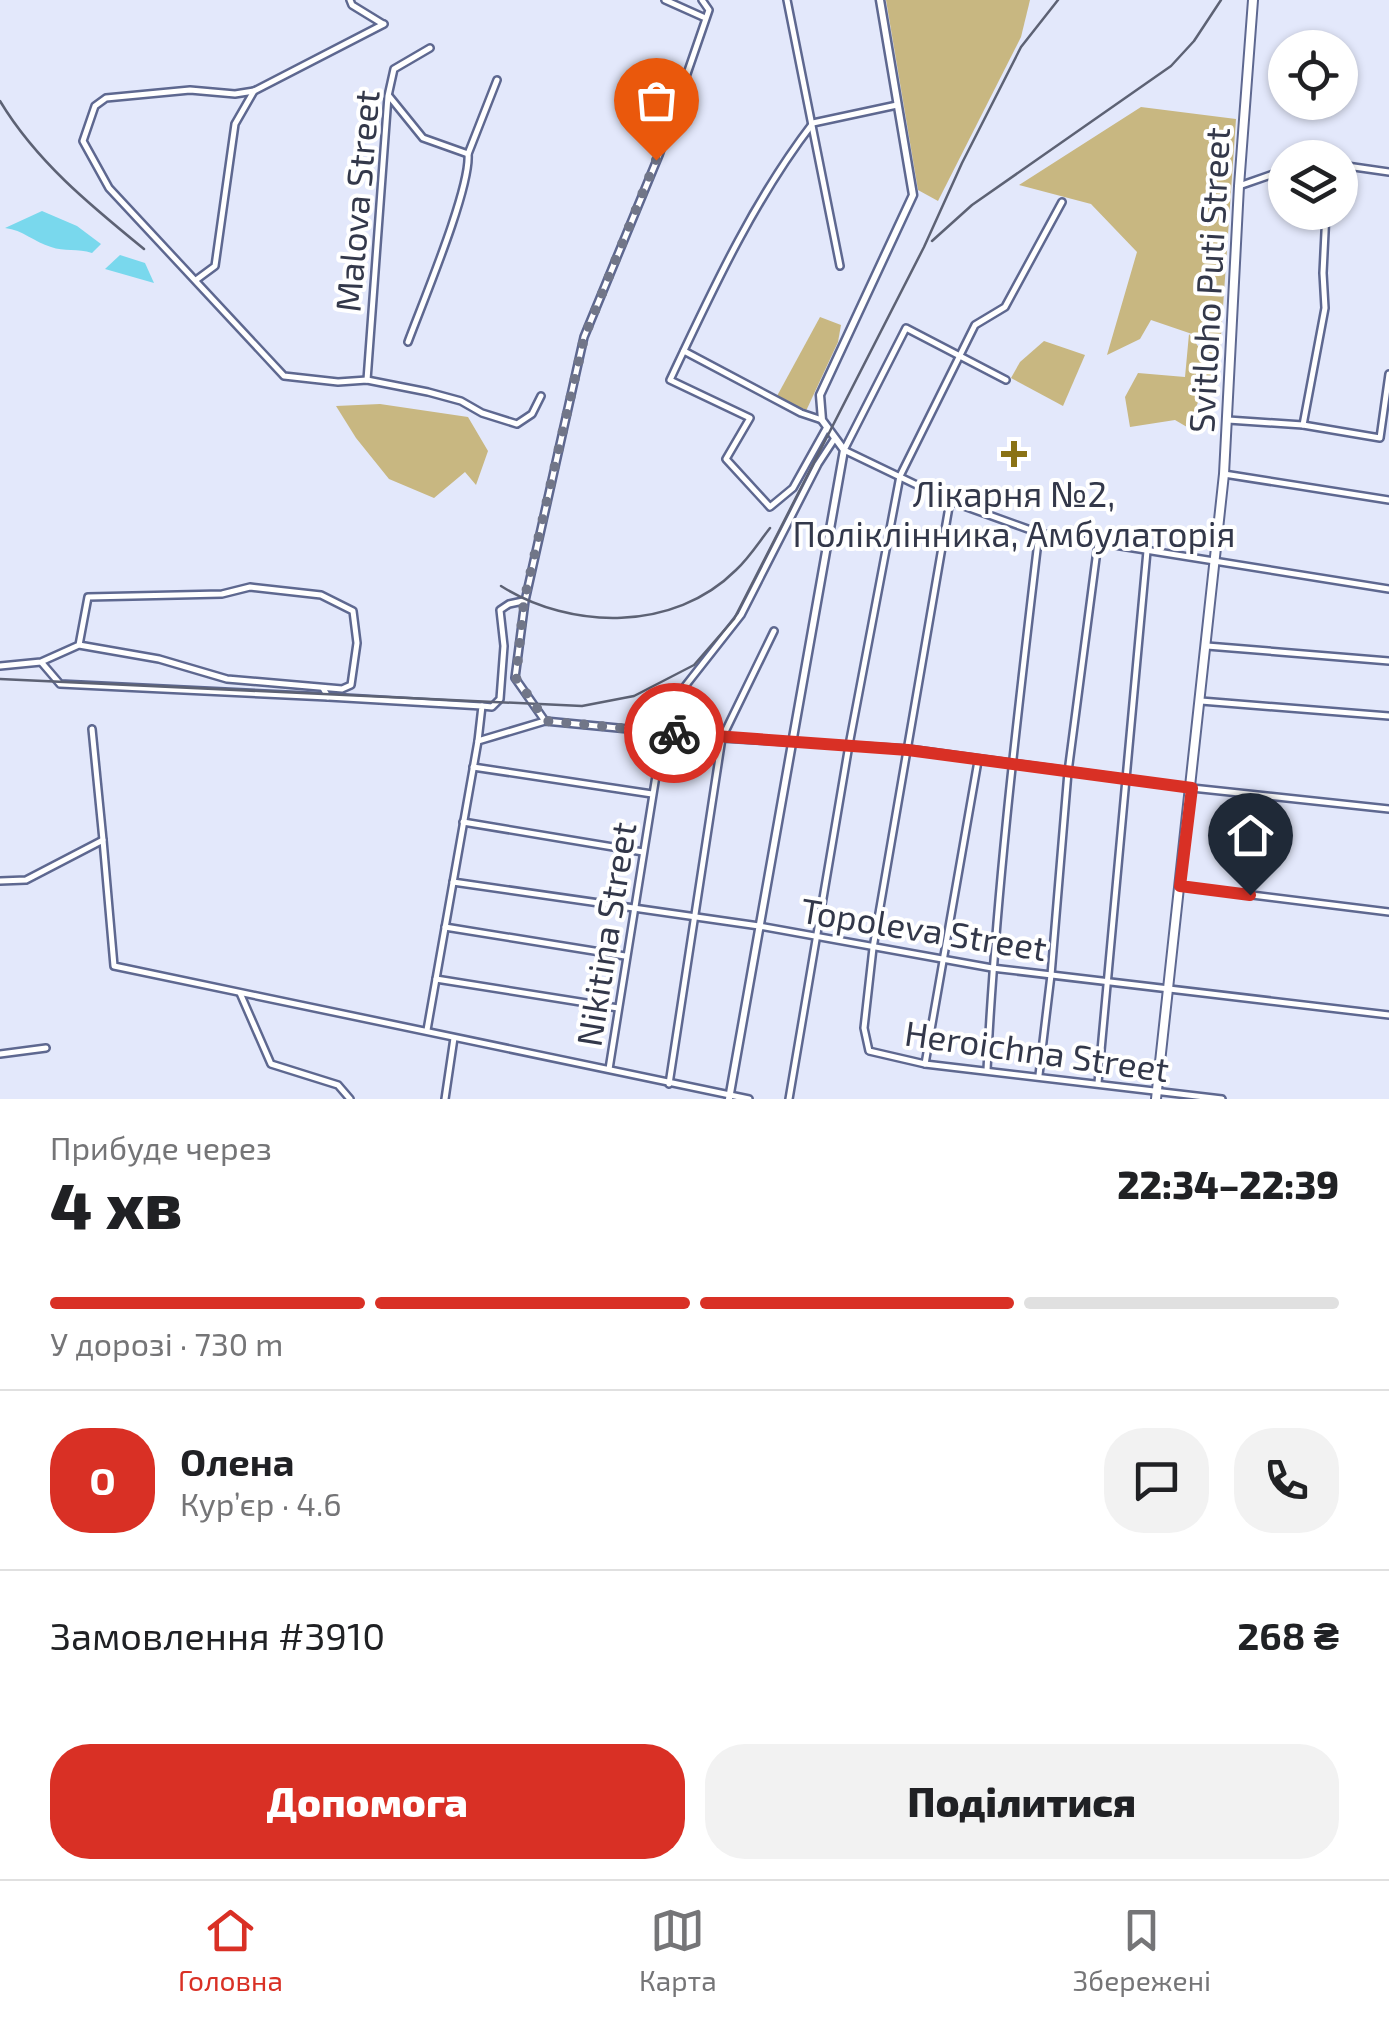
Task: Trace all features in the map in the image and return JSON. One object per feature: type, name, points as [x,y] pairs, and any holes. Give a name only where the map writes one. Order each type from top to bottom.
[{"type":"main road","name":"Svitloho Puti Street","points":[[1156,1095],[1224,474],[1239,186],[1254,0]]},
{"type":"street","name":"Malova Street","points":[[350,0],[384,24],[254,91],[235,94],[190,90],[106,98],[94,106],[83,141],[109,188],[284,376],[338,382],[367,380],[461,401],[482,413],[517,424],[532,414],[541,396]]},
{"type":"street","points":[[665,0],[704,18]]},
{"type":"street","points":[[546,721],[516,678],[524,601],[584,338],[659,155],[709,10],[702,0]]},
{"type":"street","points":[[787,0],[840,266]]},
{"type":"street","points":[[880,0],[913,195],[820,395],[824,423],[844,450],[950,501],[1039,533],[1389,589]]},
{"type":"street","name":"Malova Street","points":[[367,380],[388,96],[394,69],[430,48]]},
{"type":"street","points":[[408,342],[457,205],[469,164],[468,154],[497,80]]},
{"type":"street","points":[[196,280],[216,266],[235,124],[254,91]]},
{"type":"street","points":[[388,96],[423,138],[468,154]]},
{"type":"street","points":[[824,423],[793,488],[770,507],[726,459],[750,418],[670,380],[762,197],[780,165],[812,123],[897,106]]},
{"type":"street","points":[[1358,167],[1389,172]]},
{"type":"street","points":[[1239,186],[1268,176]]},
{"type":"street","points":[[789,1099],[900,476],[975,324],[1005,308],[1062,202]]},
{"type":"street","points":[[1303,425],[1325,308],[1325,230]]},
{"type":"street","points":[[730,1097],[844,450],[906,328],[1006,380]]},
{"type":"street","points":[[684,351],[824,423]]},
{"type":"street","points":[[1228,420],[1303,425],[1380,438],[1389,374]]},
{"type":"street","name":"Nikitina Street","points":[[608,1068],[663,732],[675,698],[740,614],[835,438]]},
{"type":"street","points":[[1224,474],[1389,500]]},
{"type":"street","points":[[873,948],[950,501]]},
{"type":"street","points":[[987,1070],[992,968],[1039,533]]},
{"type":"street","points":[[1039,1075],[1052,975],[1068,772],[1098,544]]},
{"type":"street","points":[[1098,1083],[1146,550]]},
{"type":"street","points":[[0,666],[41,662],[79,645],[159,659],[227,679],[349,688],[358,644],[353,612],[321,595],[250,587],[222,594],[88,598],[79,645]]},
{"type":"street","points":[[41,662],[60,684],[492,707],[500,699],[504,646],[500,610],[524,601]]},
{"type":"street","points":[[669,1084],[722,738],[774,631]]},
{"type":"street","points":[[1207,646],[1389,661]]},
{"type":"street","points":[[324,688],[328,698]]},
{"type":"street","points":[[1201,701],[1389,716]]},
{"type":"street","points":[[427,1030],[482,706]]},
{"type":"street","points":[[478,740],[546,721],[908,750],[1389,810]]},
{"type":"street","points":[[92,729],[114,966],[749,1099]]},
{"type":"street","points":[[925,1064],[978,761]]},
{"type":"street","points":[[473,767],[652,794]]},
{"type":"street","points":[[463,822],[643,852]]},
{"type":"street","points":[[0,881],[26,880],[103,840]]},
{"type":"street","name":"Topoleva Street","points":[[453,882],[759,926],[992,968],[1389,1015]]},
{"type":"street","points":[[1180,886],[1389,912]]},
{"type":"street","points":[[445,927],[625,956]]},
{"type":"street","name":"Heroichna Street","points":[[873,948],[864,1028],[869,1051],[925,1064],[1039,1075],[1156,1095],[1222,1099]]},
{"type":"street","points":[[436,979],[618,1008]]},
{"type":"street","points":[[239,991],[271,1064],[338,1084],[350,1099]]},
{"type":"street","points":[[445,1099],[454,1037]]},
{"type":"street","points":[[0,1054],[46,1048]]},
{"type":"shaded area","points":[[886,0],[1030,0],[1021,37],[938,201],[918,190]]},
{"type":"shaded area","points":[[1141,107],[1236,119],[1219,365],[1195,335],[1151,320],[1140,339],[1107,355],[1137,252],[1091,204],[1019,185]]},
{"type":"shaded area","points":[[820,317],[841,325],[838,342],[806,411],[777,396]]},
{"type":"shaded area","points":[[1189,334],[1214,368],[1215,382],[1200,398],[1187,427],[1175,420],[1130,427],[1125,397],[1138,373],[1185,377]]},
{"type":"shaded area","points":[[1044,341],[1085,355],[1063,406],[1011,378],[1020,362]]},
{"type":"shaded area","points":[[380,404],[468,417],[488,451],[476,485],[465,472],[434,498],[389,479],[336,406]]},
{"type":"water","points":[[42,211],[77,226],[101,244],[92,253],[61,249],[5,228]]},
{"type":"water","points":[[120,255],[145,263],[154,283],[105,269]]},
{"type":"railway","points":[[0,679],[582,706],[634,696],[694,665],[734,619],[1021,47],[1058,0]]},
{"type":"railway","points":[[932,241],[972,205],[1171,66],[1194,41],[1221,0]]},
{"type":"railway","points":[[0,101],[47,163],[144,249]]},
{"type":"railway","points":[[501,586],[559,611],[590,617],[653,614],[683,605],[711,590],[741,565],[770,528]]},
{"type":"way so far","points":[[656,160],[584,338],[524,601],[516,678],[546,721],[674,733]]},
{"type":"place","name":"Лікарня №2, Поліклінника, Амбулаторія","points":[[1014,454]]},
{"type":"route","points":[[674,733],[908,750],[1192,788],[1180,886],[1250,895]]}]
